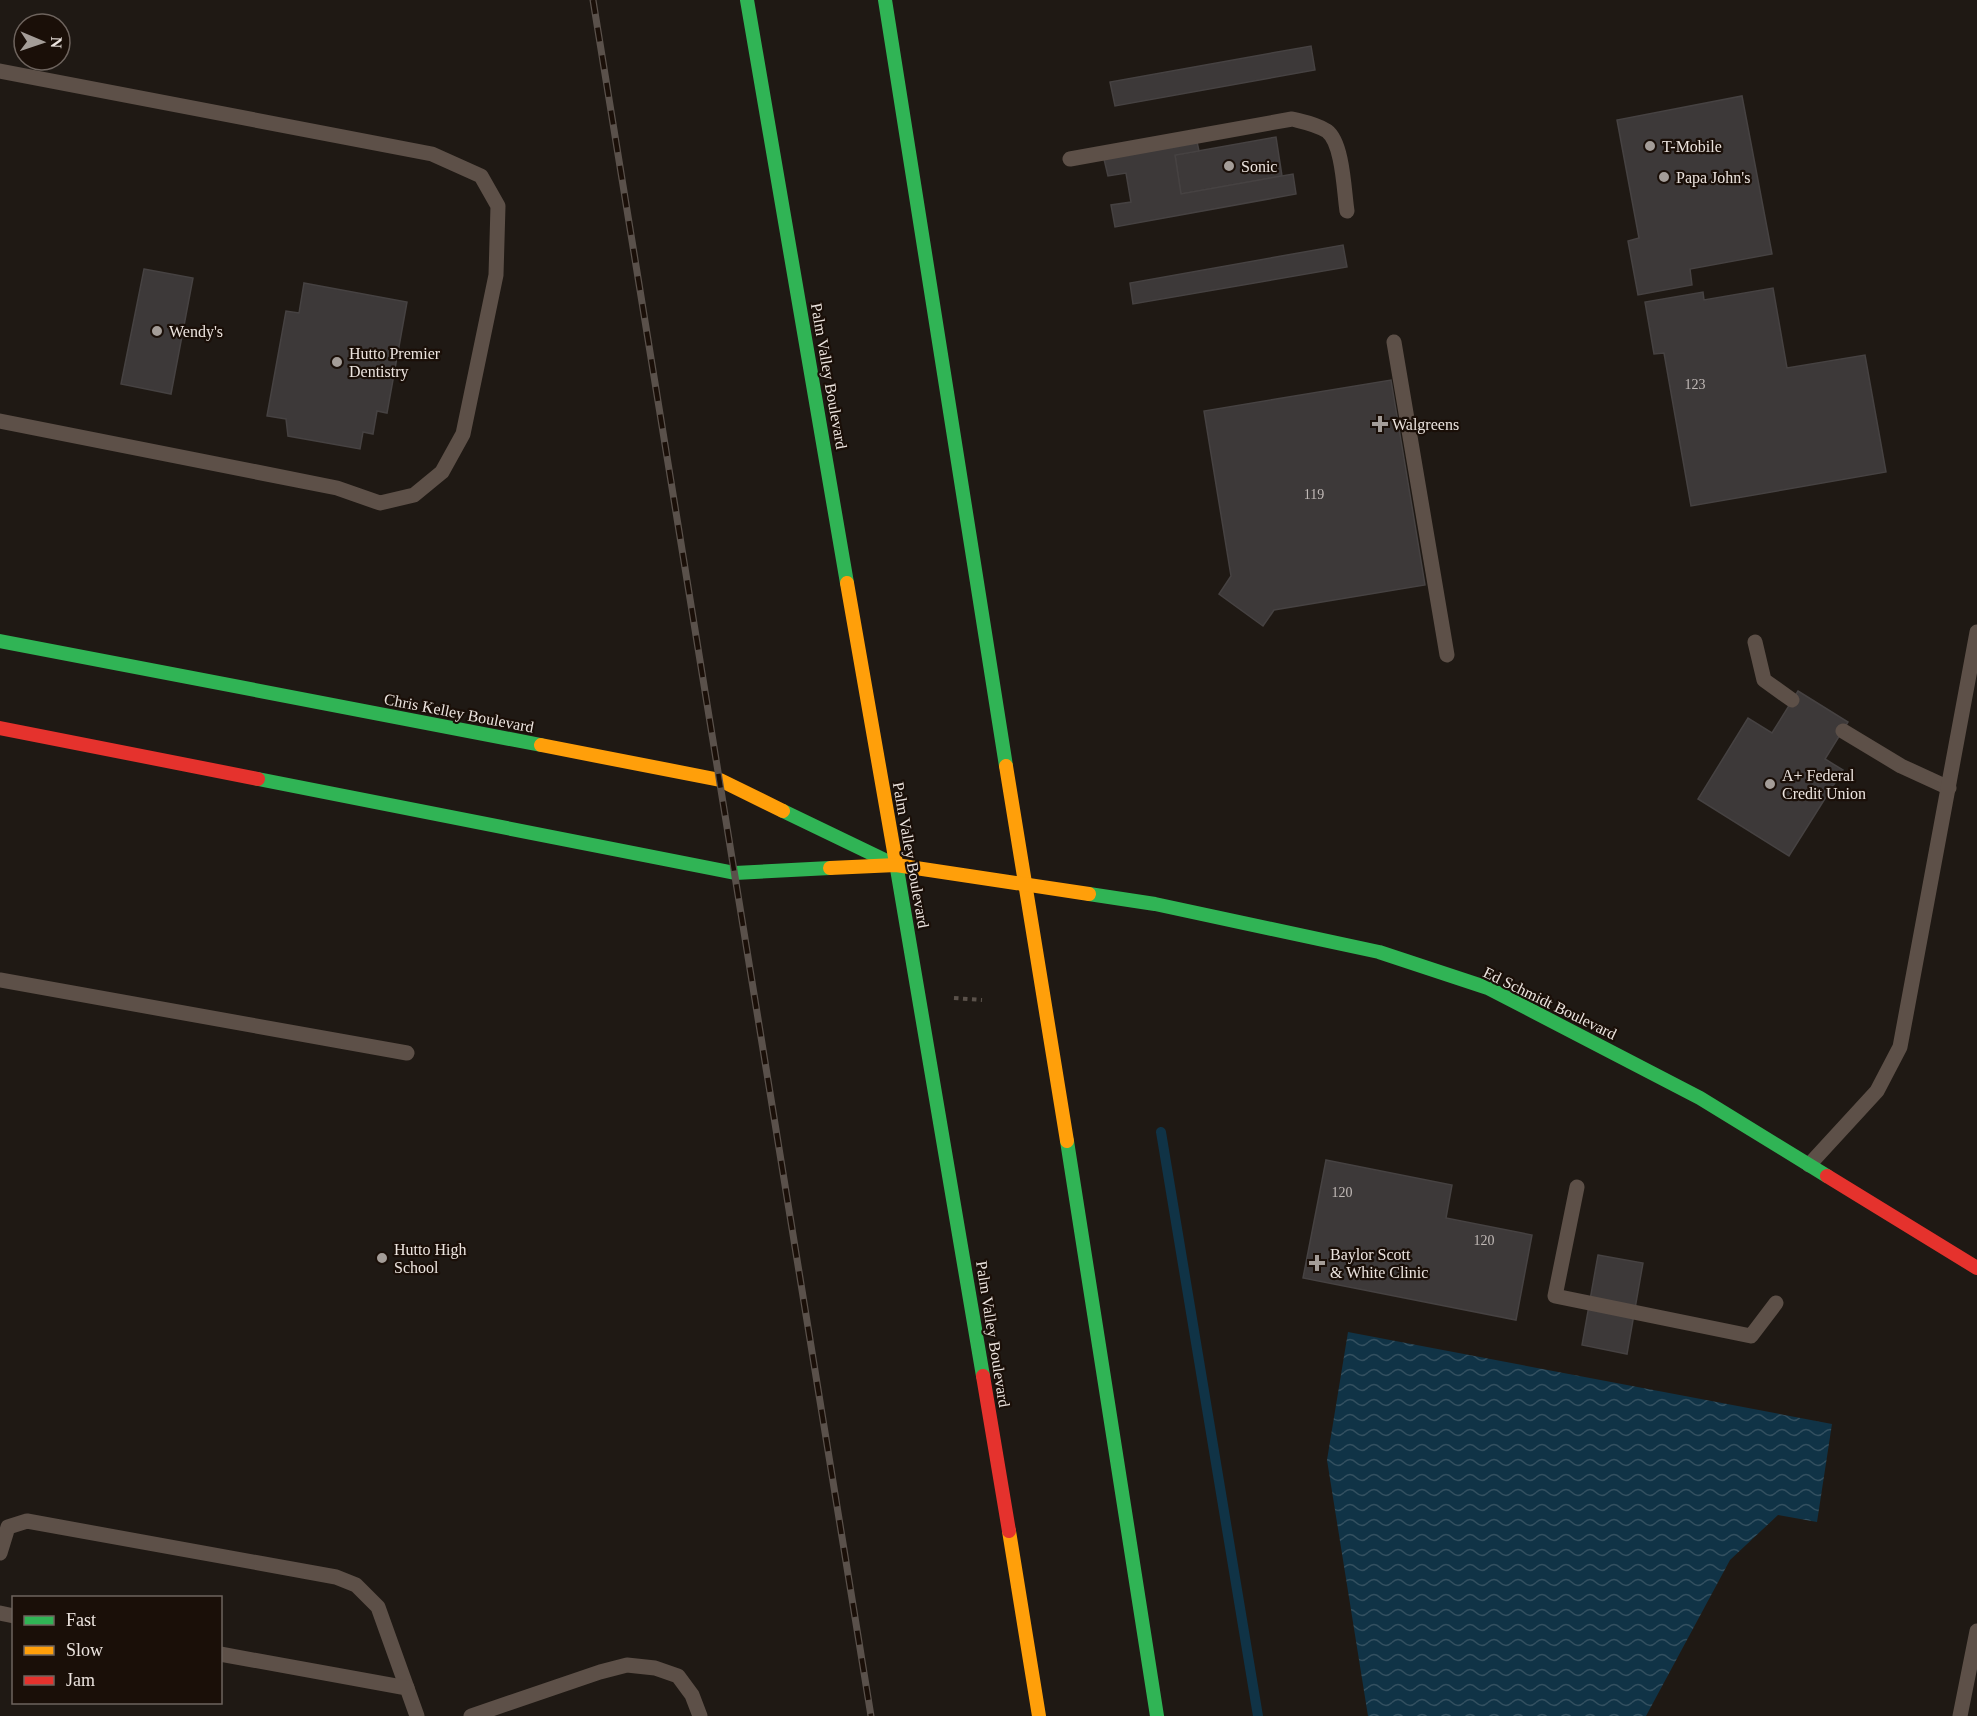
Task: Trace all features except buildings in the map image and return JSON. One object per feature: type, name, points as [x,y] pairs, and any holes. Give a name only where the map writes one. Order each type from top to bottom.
[{"type":"main road","name":"Palm Valley Boulevard","points":[[747,0],[957,1217],[1039,1716]]},
{"type":"main road","points":[[885,0],[1046,1005],[1156,1716]]},
{"type":"main road","name":"Chris Kelley Boulevard","points":[[0,641],[720,780],[896,866]]},
{"type":"main road","name":"Chris Kelley Boulevard","points":[[0,728],[735,873],[896,866],[1025,884]]},
{"type":"main road","name":"Ed Schmidt Boulevard","points":[[1025,884],[1155,904],[1379,952],[1488,988],[1700,1098],[1977,1268]]},
{"type":"lane","points":[[0,71],[432,154],[481,176],[498,206],[495,275],[463,434],[442,472],[414,495],[380,503],[337,488],[0,420]]},
{"type":"lane","points":[[1070,159],[1292,119],[1313,124],[1329,133],[1338,150],[1347,211]]},
{"type":"lane","points":[[1394,342],[1447,655]]},
{"type":"lane","points":[[1809,1165],[1877,1090],[1900,1047],[1977,632]]},
{"type":"lane","points":[[1755,642],[1764,680],[1792,700]]},
{"type":"lane","points":[[1843,731],[1901,766],[1948,788]]},
{"type":"lane","points":[[0,980],[407,1053]]},
{"type":"lane","points":[[1577,1187],[1555,1296],[1751,1336],[1776,1303]]},
{"type":"lane","points":[[0,1553],[8,1527],[27,1521],[336,1577],[356,1585],[378,1607],[417,1716]]},
{"type":"lane","points":[[1960,1716],[1977,1631]]},
{"type":"lane","points":[[222,1654],[407,1688]]},
{"type":"lane","points":[[471,1716],[627,1665],[655,1668],[678,1676],[693,1695],[700,1716]]},
{"type":"path","points":[[950,998],[982,1000]]},
{"type":"water","points":[[1348,1332],[1832,1424],[1817,1522],[1778,1515],[1730,1560],[1646,1716],[1368,1716],[1327,1460]]},
{"type":"waterway","points":[[1161,1132],[1258,1716]]},
{"type":"railway","points":[[593,0],[871,1716]]},
{"type":"traffic: fast","points":[[747,0],[847,583]]},
{"type":"traffic: fast","points":[[885,0],[1006,766]]},
{"type":"traffic: fast","points":[[0,641],[541,745]]},
{"type":"traffic: fast","points":[[258,779],[735,873],[830,868]]},
{"type":"traffic: fast","points":[[783,811],[891,863]]},
{"type":"traffic: fast","points":[[896,863],[983,1376]]},
{"type":"traffic: fast","points":[[1089,894],[1155,904],[1379,952],[1488,988],[1700,1098],[1827,1176]]},
{"type":"traffic: fast","points":[[1067,1141],[1157,1716]]},
{"type":"traffic: slow","points":[[847,583],[896,863]]},
{"type":"traffic: slow","points":[[541,745],[720,780],[783,811]]},
{"type":"traffic: slow","points":[[1006,766],[1067,1141]]},
{"type":"traffic: slow","points":[[830,868],[896,865],[1089,894]]},
{"type":"traffic: slow","points":[[1009,1531],[1039,1716]]},
{"type":"traffic: jam","points":[[0,728],[258,779]]},
{"type":"traffic: jam","points":[[1827,1176],[1977,1268]]},
{"type":"traffic: jam","points":[[983,1376],[1009,1531]]},
{"type":"place","name":"T-Mobile","points":[[1650,146]]},
{"type":"place","name":"Sonic","points":[[1229,166]]},
{"type":"place","name":"Papa John's","points":[[1664,177]]},
{"type":"place","name":"Wendy's","points":[[157,331]]},
{"type":"place","name":"Hutto Premier Dentistry","points":[[337,362]]},
{"type":"place","name":"Walgreens","points":[[1380,424]]},
{"type":"place","name":"A+ Federal Credit Union","points":[[1770,784]]},
{"type":"place","name":"Hutto High School","points":[[382,1258]]},
{"type":"place","name":"Baylor Scott & White Clinic","points":[[1317,1263]]}]
